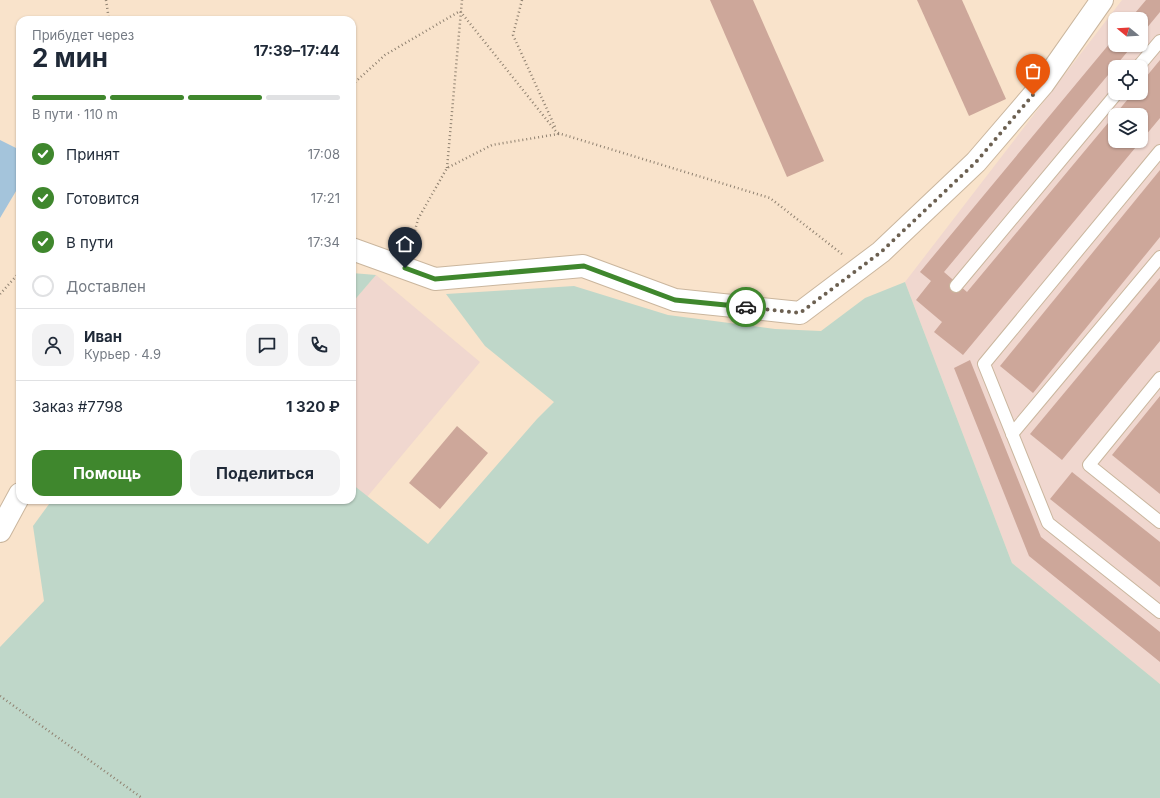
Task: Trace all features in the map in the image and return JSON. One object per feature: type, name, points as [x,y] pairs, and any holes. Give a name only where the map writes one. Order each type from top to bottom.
[{"type":"street","points":[[356,250],[435,279],[584,266],[675,300],[800,313],[881,252],[976,162],[1043,84],[1102,0]]},
{"type":"street","points":[[0,531],[16,501]]},
{"type":"lane","points":[[1144,60],[1160,41]]},
{"type":"lane","points":[[956,286],[1111,100]]},
{"type":"lane","points":[[1160,151],[984,364],[1048,523],[1160,612]]},
{"type":"lane","points":[[1012,434],[1160,257]]},
{"type":"lane","points":[[1160,378],[1089,465],[1160,522]]},
{"type":"path","points":[[106,0],[108,16]]},
{"type":"path","points":[[405,268],[418,219],[447,168],[462,0]]},
{"type":"path","points":[[522,0],[513,35],[558,134]]},
{"type":"path","points":[[356,81],[385,55],[460,11]]},
{"type":"path","points":[[460,11],[558,134]]},
{"type":"path","points":[[447,168],[492,145],[558,134],[770,198],[860,268]]},
{"type":"path","points":[[0,294],[16,276]]},
{"type":"path","points":[[0,696],[142,798]]},
{"type":"shaded area","points":[[1122,0],[1160,0],[1160,684],[1012,563],[905,282],[1108,18],[1108,52],[1148,52],[1148,12],[1113,12]]},
{"type":"shaded area","points":[[376,275],[480,362],[367,497],[356,487],[356,298]]},
{"type":"green space","points":[[356,273],[376,275],[356,298]]},
{"type":"green space","points":[[905,282],[1012,563],[1160,684],[1160,798],[0,798],[0,647],[44,601],[33,526],[49,504],[356,504],[356,487],[428,544],[537,419],[554,402],[485,346],[446,294],[574,286],[668,315],[775,329],[821,331],[865,298]]},
{"type":"water","points":[[0,140],[16,148],[16,191],[0,218]]},
{"type":"building","points":[[710,0],[753,0],[824,161],[787,177]]},
{"type":"building","points":[[917,0],[962,0],[1006,99],[969,116]]},
{"type":"building","points":[[1146,0],[1160,0],[1160,12],[1148,27],[1148,12],[1136,12]]},
{"type":"building","points":[[1108,45],[1108,52],[1127,52],[1121,60],[1108,60],[1108,75],[944,272],[967,292],[1108,123],[1108,148],[1135,148],[963,355],[934,332],[942,322],[916,300],[931,281],[920,272]]},
{"type":"building","points":[[1160,60],[1160,118],[1148,133],[1148,108],[1120,108],[1127,100],[1148,100],[1148,75]]},
{"type":"building","points":[[1160,170],[1160,237],[1033,393],[1000,366]]},
{"type":"building","points":[[1160,278],[1160,341],[1062,460],[1030,434]]},
{"type":"building","points":[[970,360],[1041,537],[1160,632],[1160,662],[1029,556],[954,368]]},
{"type":"building","points":[[1160,396],[1160,494],[1112,455]]},
{"type":"building","points":[[457,426],[488,453],[440,509],[409,483]]},
{"type":"building","points":[[1072,472],[1160,542],[1160,587],[1050,499]]},
{"type":"way so far","points":[[746,307],[800,313],[881,252],[976,162],[1033,95]]},
{"type":"route","points":[[405,268],[435,279],[584,266],[675,300],[746,307]]}]
